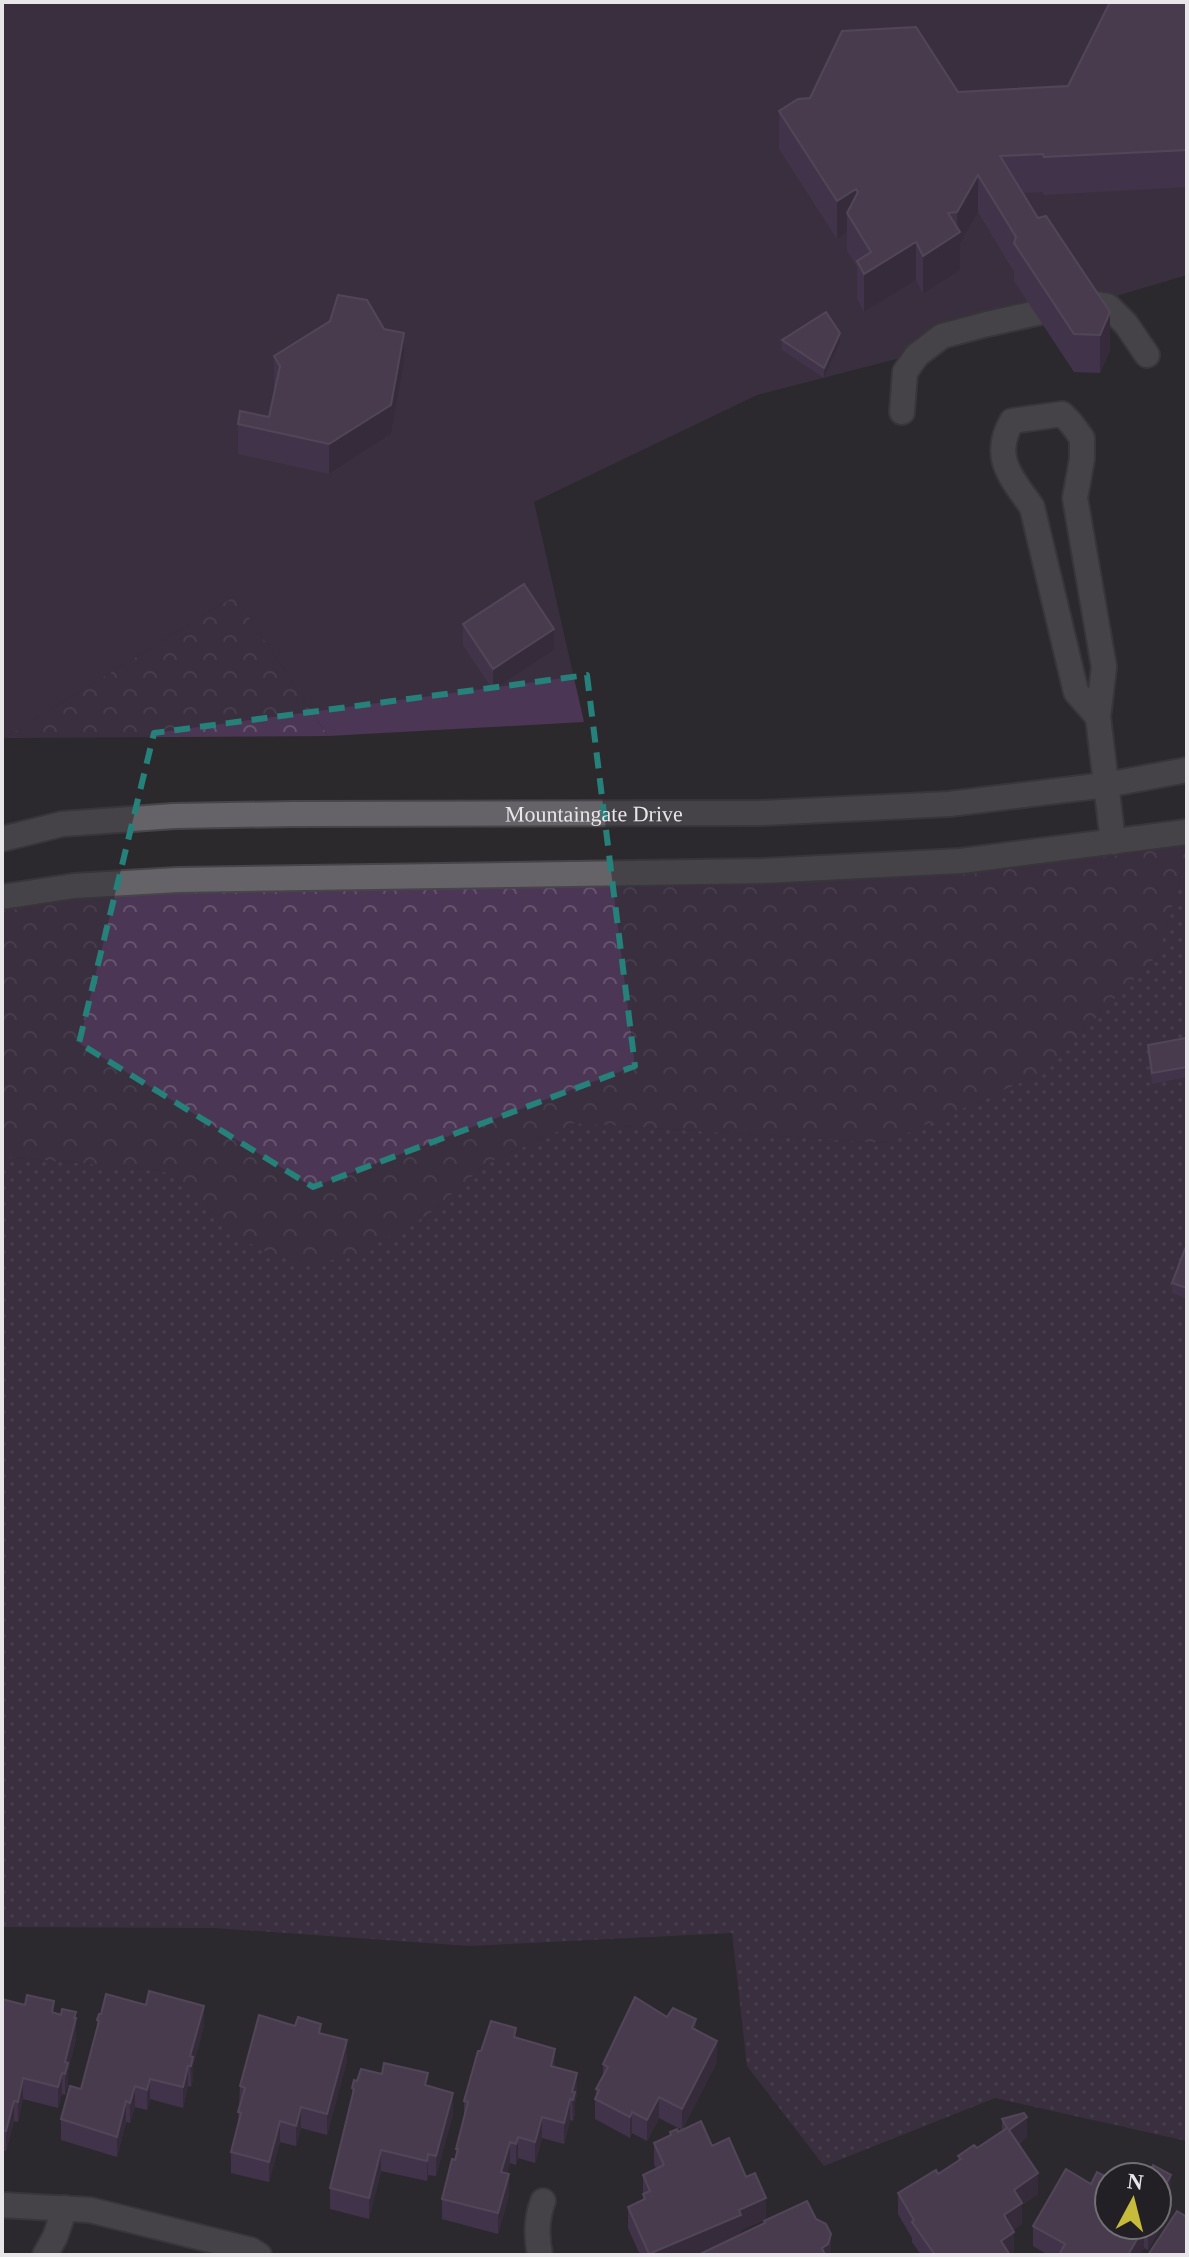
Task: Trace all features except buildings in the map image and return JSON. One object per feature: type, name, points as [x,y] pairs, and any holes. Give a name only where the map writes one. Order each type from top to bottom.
[{"type":"street","points":[[902,412],[905,372],[917,355],[942,336],[987,324],[1086,302],[1108,306],[1126,324],[1147,355]]},
{"type":"street","points":[[1098,717],[1076,692],[1032,507],[1005,464],[1003,436],[1012,421],[1062,414],[1082,438],[1082,459],[1075,498],[1104,667],[1098,717],[1113,842]]},
{"type":"street","name":"Mountaingate Drive","points":[[2,839],[62,824],[174,816],[761,813],[949,804],[1106,785],[1187,770]]},
{"type":"street","points":[[2,897],[74,886],[178,880],[792,870],[961,861],[1187,832]]},
{"type":"street","points":[[540,2255],[538,2213],[543,2201]]},
{"type":"street","points":[[2,2205],[90,2210],[251,2250],[259,2255]]},
{"type":"street","points":[[45,2255],[65,2208]]},
{"type":"highlighted area","points":[[587,675],[635,1066],[313,1187],[79,1043],[154,733]]},
{"type":"green space","points":[[2,2],[1187,2],[1187,275],[958,343],[757,395],[534,502],[584,722],[328,736],[235,596],[4,738]]},
{"type":"green space","points":[[235,596],[328,736],[4,738]]},
{"type":"green space","points":[[1187,832],[1187,857],[1158,955],[1042,1073],[884,1143],[575,1123],[486,1164],[429,1214],[356,1256],[307,1264],[261,1250],[220,1223],[195,1192],[166,1172],[2,1157],[2,897],[761,871]]},
{"type":"green space","points":[[1187,857],[1187,2141],[995,2098],[824,2166],[747,2066],[732,1933],[470,1946],[215,1928],[2,1927],[2,1157],[166,1172],[195,1192],[220,1223],[261,1250],[307,1264],[429,1214],[486,1164],[575,1123],[884,1143],[1042,1073],[1158,955]]}]
